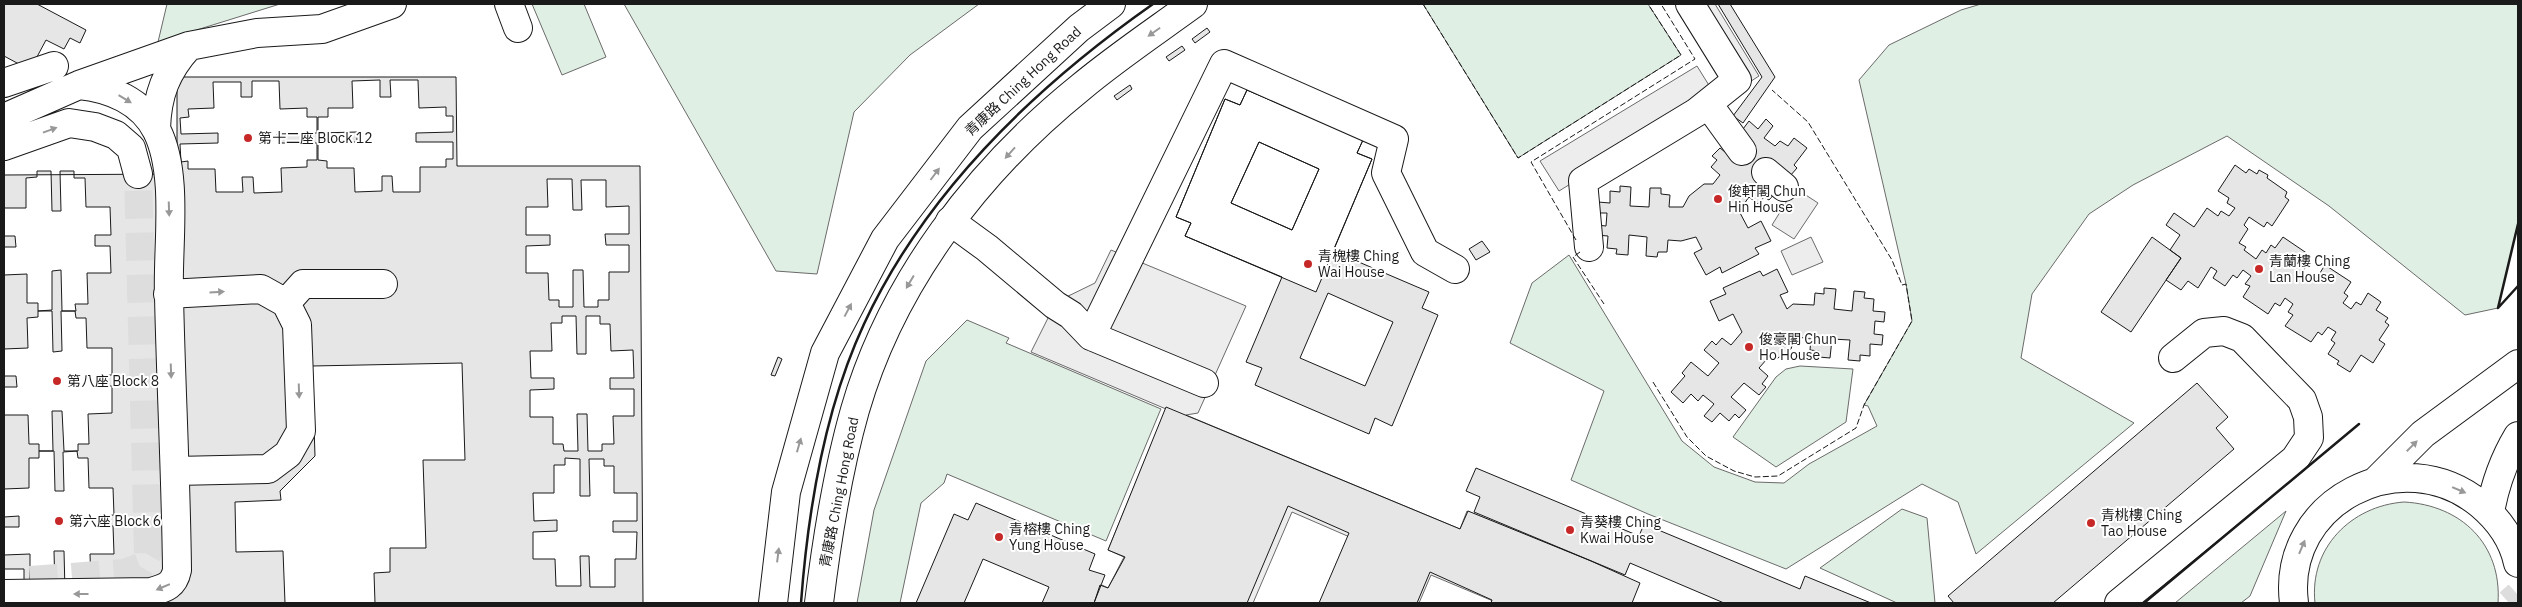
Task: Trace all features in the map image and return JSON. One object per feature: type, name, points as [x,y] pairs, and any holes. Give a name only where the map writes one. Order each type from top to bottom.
[{"type":"main road","points":[[4,118],[79,85],[188,46],[257,33],[322,29],[392,4]]},
{"type":"main road","name":"青康路 Ching Hong Road","points":[[773,603],[786,492],[825,353],[885,239],[970,128],[1079,28],[1110,4]]},
{"type":"main road","name":"青康路 Ching Hong Road","points":[[819,603],[828,536],[844,451],[856,408],[875,357],[907,286],[950,222],[1009,154],[1044,119],[1126,52],[1194,4]]},
{"type":"main road","points":[[1589,247],[1583,181],[1708,104],[1737,80],[1690,4]]},
{"type":"main road","points":[[156,129],[160,93],[166,76],[188,46]]},
{"type":"main road","points":[[1091,336],[1224,64],[1394,139],[1386,173],[1425,252],[1455,269]]},
{"type":"main road","points":[[4,83],[54,66]]},
{"type":"main road","points":[[4,594],[142,593],[170,585],[175,579],[178,570],[168,294],[168,160],[156,129],[146,115],[122,96],[101,88],[79,85]]},
{"type":"main road","points":[[1708,104],[1742,151]]},
{"type":"main road","points":[[4,146],[69,123],[95,127],[116,135],[131,148],[138,174]]},
{"type":"main road","points":[[950,222],[987,248],[1054,306],[1071,316],[1091,336],[1204,383]]},
{"type":"main road","points":[[286,303],[303,284],[383,284]]},
{"type":"main road","points":[[168,294],[261,289],[286,303],[297,325],[301,431],[288,454],[268,469],[175,471]]},
{"type":"main road","points":[[2119,603],[2295,459],[2309,438],[2308,417],[2302,400],[2242,338],[2224,331],[2204,333],[2173,358]]},
{"type":"main road","points":[[2378,480],[2423,434],[2518,364]]},
{"type":"main road","points":[[2490,512],[2495,483],[2506,455],[2518,436]]},
{"type":"main road","points":[[2290,600],[2299,554],[2308,534],[2321,515],[2344,496],[2378,480],[2408,477],[2438,481],[2466,493],[2490,512],[2506,533],[2518,564]]},
{"type":"green space","points":[[167,4],[280,4],[158,42]]},
{"type":"green space","points":[[532,4],[584,4],[606,57],[562,75]]},
{"type":"green space","points":[[624,4],[979,4],[910,55],[854,112],[817,274],[776,271]]},
{"type":"green space","points":[[1423,4],[1648,4],[1681,55],[1518,158]]},
{"type":"green space","points":[[1981,4],[2518,4],[2518,224],[2498,308],[2465,315],[2329,206],[2227,136],[2133,185],[2089,214],[2032,294],[2021,358],[2134,423],[1976,554],[1958,502],[1922,484],[1786,569],[1648,514],[1571,480],[1604,391],[1510,343],[1532,283],[1569,255],[1682,441],[1714,467],[1755,482],[1784,483],[1809,464],[1877,426],[1868,406],[1864,405],[1912,321],[1906,284],[1859,80],[1889,45],[1961,10]]},
{"type":"green space","points":[[967,320],[1009,338],[1006,343],[1161,409],[1106,541],[947,474],[944,483],[921,503],[900,603],[857,603],[874,510],[926,361]]},
{"type":"green space","points":[[1800,366],[1853,369],[1846,422],[1776,467],[1733,437],[1776,377],[1786,369]]},
{"type":"green space","points":[[2404,502],[2425,505],[2443,511],[2460,520],[2474,532],[2485,546],[2493,563],[2497,582],[2498,603],[2315,603],[2315,583],[2319,565],[2337,533],[2351,521],[2367,512],[2385,505]]},
{"type":"green space","points":[[1902,509],[1927,518],[1935,603],[1897,603],[1820,568]]},
{"type":"green space","points":[[2286,511],[2250,596],[2241,603],[2175,603]]},
{"type":"shaded area","points":[[1691,4],[1715,4],[1759,76],[1742,87]]},
{"type":"shaded area","points":[[1697,66],[1715,95],[1559,191],[1540,161]]},
{"type":"shaded area","points":[[1795,188],[1818,203],[1794,239],[1772,225]]},
{"type":"shaded area","points":[[1811,237],[1823,262],[1792,275],[1781,251]]},
{"type":"shaded area","points":[[1111,250],[1246,306],[1198,413],[1186,415],[1460,529],[1467,511],[1591,561],[1573,603],[1492,603],[1493,601],[1431,575],[1419,603],[1324,603],[1352,538],[1292,512],[1253,603],[1095,603],[1102,585],[1108,588],[1124,557],[1108,550],[1166,409],[1031,352],[1056,302],[1095,283]]},
{"type":"building","points":[[4,4],[37,4],[86,30],[80,43],[70,38],[64,49],[46,40],[30,70],[4,56]]},
{"type":"building","points":[[1718,4],[1730,4],[1775,77],[1743,123],[1733,116],[1762,77]]},
{"type":"building","points":[[1207,28],[1210,32],[1195,43],[1192,39]]},
{"type":"building","points":[[1182,46],[1185,50],[1169,61],[1166,57]]},
{"type":"building","points":[[177,77],[456,77],[457,166],[640,166],[643,603],[24,603],[24,569],[4,569],[4,175],[177,174]]},
{"type":"building","points":[[380,80],[380,97],[391,97],[390,80],[418,80],[419,108],[446,107],[446,116],[453,116],[453,132],[416,133],[416,142],[453,142],[453,159],[446,159],[446,167],[420,167],[420,192],[393,192],[392,176],[382,176],[382,191],[355,192],[354,168],[327,168],[327,161],[318,160],[318,143],[357,142],[357,132],[318,133],[318,117],[328,117],[328,108],[353,108],[352,81]]},
{"type":"building","name":"第十二座 Block 12","points":[[252,81],[279,81],[280,109],[307,108],[307,117],[317,117],[317,133],[277,134],[278,143],[317,143],[317,160],[307,160],[307,167],[281,168],[282,192],[254,193],[253,177],[242,177],[243,192],[216,192],[215,169],[188,169],[188,161],[181,162],[180,144],[218,143],[218,133],[181,134],[180,118],[189,117],[188,109],[214,108],[213,82],[241,82],[241,97],[252,97]]},
{"type":"building","points":[[1130,85],[1132,89],[1117,100],[1114,96]]},
{"type":"building","points":[[1247,90],[1363,140],[1357,153],[1372,159],[1316,292],[1185,236],[1191,223],[1176,217],[1225,99],[1240,105]],"holes":[[[1259,142],[1319,169],[1292,230],[1231,203]]]},
{"type":"building","name":"青槐樓 Ching Wai House","points":[[1247,90],[1363,140],[1357,153],[1372,159],[1333,251],[1429,292],[1422,308],[1438,315],[1392,426],[1375,418],[1369,434],[1255,385],[1262,368],[1246,362],[1282,277],[1185,236],[1191,223],[1176,217],[1225,99],[1240,105]],"holes":[[[1259,142],[1319,169],[1292,230],[1231,203]],[[1328,293],[1393,322],[1365,386],[1300,358]]]},
{"type":"building","name":"俊軒閣 Chun Hin House","points":[[1766,119],[1773,126],[1764,138],[1775,146],[1780,141],[1788,146],[1794,138],[1807,148],[1794,165],[1797,168],[1769,200],[1764,197],[1758,204],[1749,197],[1739,211],[1748,228],[1761,221],[1771,241],[1755,248],[1759,254],[1722,273],[1720,267],[1706,275],[1694,253],[1702,249],[1696,237],[1681,241],[1668,240],[1667,252],[1658,252],[1657,257],[1646,256],[1647,237],[1629,235],[1628,255],[1616,254],[1617,249],[1607,248],[1608,236],[1596,235],[1597,225],[1606,226],[1607,213],[1597,213],[1598,202],[1610,203],[1610,191],[1620,192],[1620,186],[1631,187],[1630,206],[1649,207],[1650,188],[1661,188],[1661,194],[1670,195],[1669,207],[1683,207],[1689,196],[1704,184],[1713,184],[1720,175],[1711,167],[1717,160],[1712,156],[1720,148],[1735,160],[1743,129],[1749,121],[1758,129]]},
{"type":"building","name":"青蘭樓 Ching Lan House","points":[[2235,165],[2246,173],[2249,169],[2257,174],[2259,170],[2268,175],[2267,178],[2287,192],[2285,197],[2289,200],[2272,226],[2267,222],[2264,227],[2249,217],[2244,225],[2248,229],[2239,243],[2246,247],[2244,250],[2256,259],[2262,250],[2266,253],[2271,245],[2275,248],[2283,237],[2308,254],[2301,265],[2305,268],[2300,275],[2309,281],[2314,273],[2318,276],[2325,265],[2351,282],[2344,293],[2348,296],[2343,303],[2351,309],[2356,302],[2361,305],[2368,293],[2381,302],[2376,310],[2388,318],[2385,322],[2389,325],[2379,340],[2385,344],[2373,363],[2361,355],[2350,372],[2337,364],[2339,361],[2328,354],[2335,343],[2331,340],[2336,332],[2328,327],[2322,335],[2318,332],[2311,342],[2285,326],[2293,315],[2288,312],[2293,304],[2285,298],[2280,306],[2275,303],[2268,314],[2243,297],[2250,286],[2245,284],[2251,276],[2243,270],[2237,278],[2233,275],[2225,286],[2213,278],[2217,271],[2211,267],[2198,288],[2188,281],[2181,290],[2166,280],[2181,258],[2170,250],[2180,235],[2166,225],[2174,213],[2194,227],[2207,208],[2218,216],[2221,211],[2229,216],[2235,208],[2227,203],[2229,198],[2218,191]]},
{"type":"building","points":[[37,171],[51,171],[52,211],[61,211],[60,171],[74,171],[74,178],[85,178],[86,207],[110,207],[111,235],[95,235],[95,246],[110,246],[111,273],[87,273],[88,304],[75,304],[76,311],[62,311],[61,270],[52,271],[52,310],[38,311],[38,303],[27,303],[27,274],[4,275],[4,247],[16,247],[15,236],[4,236],[4,208],[26,208],[26,178],[37,177]]},
{"type":"building","points":[[547,179],[572,179],[573,210],[582,210],[581,180],[606,180],[606,207],[629,206],[629,234],[605,234],[606,245],[629,245],[629,272],[609,272],[609,300],[598,300],[598,307],[584,307],[583,270],[573,270],[573,307],[559,307],[559,300],[549,300],[548,273],[526,273],[526,246],[550,245],[550,235],[526,235],[526,207],[548,207]]},
{"type":"building","points":[[2152,237],[2181,258],[2131,332],[2101,312]]},
{"type":"building","points":[[1482,241],[1490,252],[1476,260],[1469,249]]},
{"type":"building","name":"俊豪閣 Chun Ho House","points":[[1777,269],[1788,292],[1780,295],[1787,309],[1793,304],[1814,305],[1815,293],[1824,294],[1824,288],[1836,289],[1834,309],[1852,311],[1854,291],[1865,292],[1864,298],[1874,299],[1873,311],[1885,312],[1884,322],[1875,321],[1874,334],[1883,335],[1882,345],[1870,344],[1870,356],[1860,355],[1860,361],[1848,360],[1850,340],[1832,339],[1830,358],[1819,357],[1819,351],[1810,350],[1811,339],[1798,337],[1794,339],[1791,349],[1775,360],[1767,359],[1759,368],[1768,376],[1762,384],[1766,387],[1759,395],[1744,383],[1731,397],[1746,410],[1739,418],[1735,414],[1729,421],[1720,413],[1712,422],[1704,416],[1714,404],[1703,395],[1698,401],[1691,394],[1683,403],[1671,392],[1685,376],[1682,373],[1691,362],[1708,376],[1719,363],[1704,350],[1712,341],[1716,345],[1722,338],[1731,345],[1742,332],[1733,314],[1719,321],[1710,301],[1726,294],[1723,288],[1760,271],[1763,276]]},
{"type":"building","name":"第八座 Block 8","points":[[38,311],[52,311],[53,352],[62,351],[61,311],[75,311],[76,318],[86,318],[87,348],[112,348],[112,375],[96,375],[97,386],[112,386],[112,413],[88,414],[89,444],[78,444],[78,451],[64,451],[62,411],[52,411],[53,451],[39,451],[39,444],[29,444],[28,415],[4,415],[4,387],[17,387],[16,376],[4,376],[4,349],[28,348],[27,318],[38,317]]},
{"type":"building","points":[[562,316],[576,316],[577,354],[586,354],[586,316],[600,316],[600,324],[610,324],[611,351],[633,350],[634,378],[610,378],[610,389],[634,389],[634,416],[613,416],[614,444],[602,444],[602,451],[588,451],[587,414],[577,414],[578,451],[564,451],[563,444],[553,444],[553,417],[530,417],[530,390],[554,389],[554,378],[531,378],[530,351],[552,351],[551,323],[562,323]]},
{"type":"building","points":[[778,357],[782,359],[775,376],[771,375]]},
{"type":"building","points":[[462,363],[465,460],[423,460],[426,548],[390,548],[390,572],[374,573],[375,603],[285,603],[283,551],[236,552],[235,502],[281,500],[280,491],[315,456],[312,366]]},
{"type":"building","name":"青桃樓 Ching Tao House","points":[[2197,383],[2228,417],[2216,428],[2234,449],[2053,603],[1954,603],[1948,596]]},
{"type":"building","points":[[1166,407],[1460,529],[1468,511],[1640,583],[1632,603],[1491,603],[1492,600],[1430,572],[1417,603],[1319,603],[1349,533],[1288,506],[1247,603],[1094,603],[1100,585],[1108,588],[1125,557],[1108,550]]},
{"type":"building","name":"第六座 Block 6","points":[[39,451],[54,451],[55,491],[64,491],[63,452],[77,451],[78,458],[88,458],[89,488],[113,488],[114,515],[98,516],[99,527],[113,526],[114,554],[90,554],[91,585],[65,591],[64,551],[54,551],[55,591],[30,580],[30,554],[4,555],[4,527],[19,527],[19,516],[4,517],[4,489],[29,488],[29,458],[39,458]]},
{"type":"building","points":[[565,458],[580,459],[580,496],[590,496],[589,459],[604,459],[604,466],[614,466],[614,493],[637,493],[637,521],[613,521],[613,532],[637,532],[636,559],[615,559],[615,587],[590,587],[589,556],[580,556],[581,586],[556,586],[555,559],[533,559],[533,532],[557,531],[557,520],[534,521],[533,493],[554,493],[554,465],[565,465]]},
{"type":"building","name":"青葵樓 Ching Kwai House","points":[[1476,468],[1639,536],[1644,524],[1800,589],[1805,576],[1871,603],[1724,603],[1630,563],[1625,575],[1474,512],[1480,497],[1466,491]]},
{"type":"building","name":"青榕樓 Ching Yung House","points":[[976,503],[1095,554],[1089,570],[1105,575],[1094,603],[1042,603],[1049,587],[983,559],[964,603],[916,603],[954,514],[968,520]]},
{"type":"tunnel","points":[[30,580],[124,573],[140,567],[148,553],[138,174]]},
{"type":"tunnel","points":[[2509,603],[2518,595]]},
{"type":"fence","points":[[1423,4],[1518,158],[1681,55],[1648,4]]},
{"type":"fence","points":[[1576,240],[1531,162],[1695,59],[1661,4]]},
{"type":"fence","points":[[1653,382],[1687,437],[1706,456],[1734,471],[1755,477],[1778,476],[1856,428],[1864,405],[1912,321],[1906,284],[1902,285],[1892,260],[1808,122],[1772,90]]},
{"type":"fence","points":[[1580,252],[1573,257],[1604,304]]},
{"type":"wall","points":[[801,603],[813,496],[828,425],[850,357],[864,324],[889,276],[918,230],[951,187],[987,146],[1067,70],[1153,4]]},
{"type":"wall","points":[[2518,224],[2498,308],[2518,286]]},
{"type":"wall","points":[[2144,603],[2359,424]]},
{"type":"place","name":"第十二座 Block 12","points":[[248,138]]},
{"type":"place","name":"俊軒閣 Chun Hin House","points":[[1718,199]]},
{"type":"place","name":"青槐樓 Ching Wai House","points":[[1308,264]]},
{"type":"place","name":"青蘭樓 Ching Lan House","points":[[2259,269]]},
{"type":"place","name":"俊豪閣 Chun Ho House","points":[[1749,347]]},
{"type":"place","name":"第八座 Block 8","points":[[57,381]]},
{"type":"place","name":"第六座 Block 6","points":[[59,521]]},
{"type":"place","name":"青桃樓 Ching Tao House","points":[[2091,523]]},
{"type":"place","name":"青葵樓 Ching Kwai House","points":[[1570,530]]},
{"type":"place","name":"青榕樓 Ching Yung House","points":[[999,537]]}]
